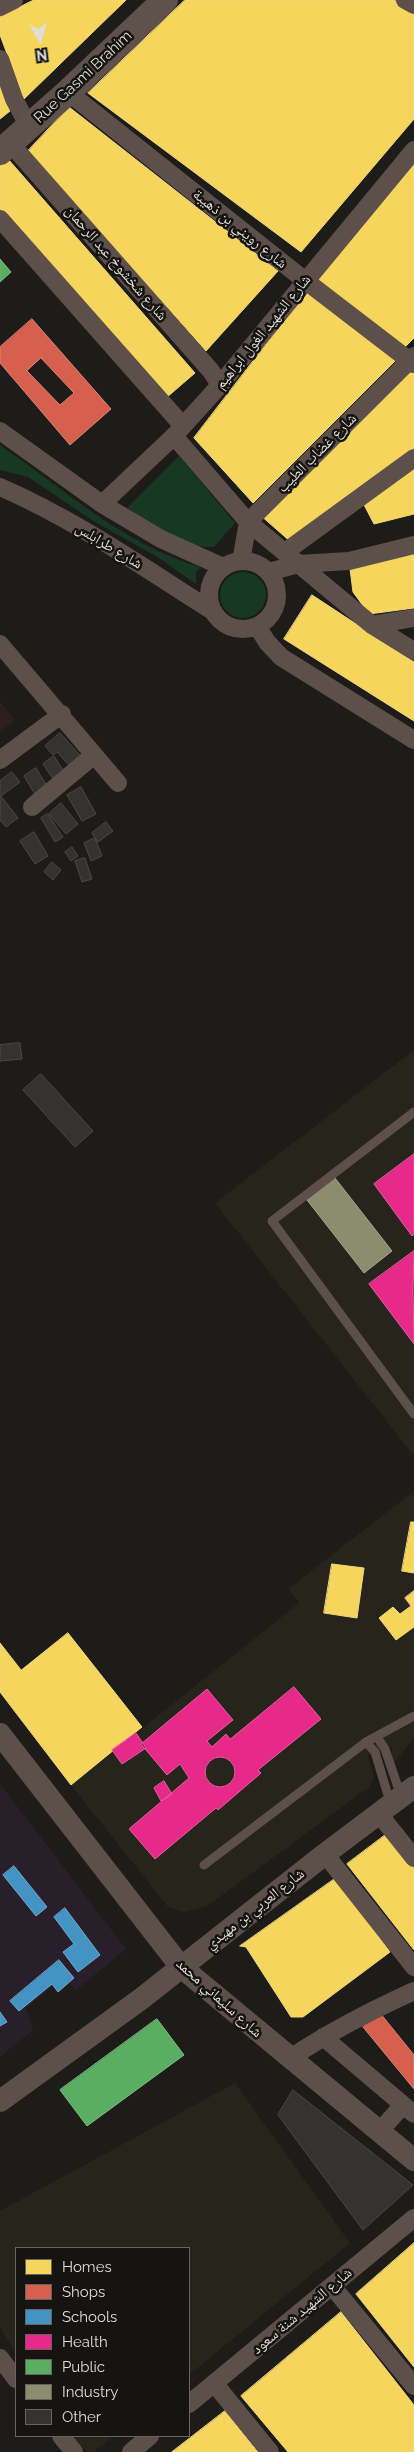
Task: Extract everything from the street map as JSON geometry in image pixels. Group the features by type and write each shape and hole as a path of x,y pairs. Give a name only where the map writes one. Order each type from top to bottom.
{"main road":[{"name":"Rue Gasmi Brahim","path":"13,141 165,0"}],"street":[{"path":"0,7 14,0"},
{"path":"405,0 414,5"},
{"name":"شارع شخشوخ عبد الرحمان","path":"0,59 14,100 13,141 211,371 220,385"},
{"name":"شارع رويني بن ذهيبة","path":"68,92 304,280 413,360"},
{"name":"شارع الشهيد الغول ابراهيم","path":"102,504 179,431 220,385 304,280 414,150"},
{"path":"0,219 179,431 248,522 372,625 414,651"},
{"name":"شارع غضاب الطيب","path":"248,522 413,360"},
{"path":"0,431 102,504 168,542 223,567"},
{"path":"269,572 292,558 414,458"},
{"name":"شارع طرابلس","path":"0,487 72,523 214,612"},
{"path":"241,561 248,522"},
{"path":"292,558 349,561 414,545"},
{"path":"241,561 251,561 269,572 276,585 277,599 273,612 257,626 246,629 236,628 225,624 214,612 209,596 212,580 223,567 241,561"},
{"path":"372,625 414,618"},
{"path":"257,626 282,657 414,740"},
{"path":"0,644 62,714 118,784"},
{"path":"0,760 62,714"},
{"path":"32,807 94,755"},
{"name":"شارع سليماني محمد","path":"0,1734 181,1968 289,2059 414,2160"},
{"path":"396,1801 414,1858"},
{"name":"شارع العربي بن مهيدي","path":"0,2101 141,1999 325,1854 396,1801"},
{"path":"325,1854 414,1967"},
{"path":"289,2059 323,2036 373,2009 414,1991"},
{"path":"323,2036 408,2110 380,2132"},
{"name":"شارع الشهيد شنة سعود","path":"190,2403 414,2218"},
{"path":"332,2286 414,2386"},
{"path":"0,2358 15,2378"},
{"path":"214,2383 270,2452"},
{"path":"62,2437 74,2452"},
{"path":"131,2452 149,2437"}],"lane":[{"path":"414,1112 272,1221 414,1414"},
{"path":"204,1865 366,1742 414,1716"},
{"path":"377,1737 385,1749 396,1801"},
{"path":"366,1742 375,1752 396,1801"}],"shaded area":[{"path":"0,701 15,720 0,732"},
{"path":"414,1050 414,1456 215,1203"},
{"path":"414,1491 414,1738 394,1763 392,1762 392,1746 368,1756 374,1778 368,1788 206,1907 183,1912 168,1907 71,1785 299,1603 288,1589"},
{"path":"0,1784 126,1949 75,1991 65,1977 26,2008 33,2030 0,2057"},
{"path":"235,2083 350,2243 190,2374 190,2247 15,2247 15,2351 0,2328 0,2211"},
{"path":"71,2437 113,2437 94,2452 87,2452"}],"green space":[{"path":"0,445 120,530 146,545 200,567 196,572 196,584 159,558 95,522 28,477 0,470"},
{"path":"179,456 235,523 214,547 191,544 168,535 127,508"},
{"path":"243,572 256,576 262,582 266,595 262,608 256,614 243,618 230,614 224,608 220,595 224,582 230,576"}],"building: Homes":[{"path":"34,0 126,0 24,99 0,35 0,17"},
{"path":"185,0 394,0 414,11 414,119 301,252 88,93"},
{"path":"0,83 10,111 0,119"},
{"path":"69,107 278,271 206,351 28,151"},
{"path":"8,159 195,373 166,398 0,209 0,166"},
{"path":"414,162 414,338 402,350 311,281"},
{"path":"311,286 399,357 253,503 194,438"},
{"path":"410,366 414,369 414,455 292,543 259,514"},
{"path":"414,460 414,514 374,524 361,499"},
{"path":"414,552 414,608 369,614 353,592 349,561"},
{"path":"312,595 414,662 414,721 284,639"},
{"path":"411,1522 414,1522 414,1573 402,1571"},
{"path":"332,1564 364,1568 357,1618 324,1613"},
{"path":"414,1591 414,1627 396,1640 379,1618 393,1607 400,1614 411,1606 405,1598"},
{"path":"68,1633 142,1727 71,1785 0,1692 0,1643 21,1670"},
{"path":"388,1833 414,1866 414,1950 347,1864"},
{"path":"336,1878 390,1952 303,2017 291,2017 246,1947 240,1946"},
{"path":"414,2243 414,2367 356,2294"},
{"path":"341,2312 414,2405 414,2452 288,2452 241,2396"},
{"path":"225,2411 258,2452 172,2452"}],"building: Shops":[{"path":"32,319 111,409 70,445 0,363 0,347","holes":["41,358 74,393 60,405 27,371"]},
{"path":"380,2013 414,2055 414,2089 363,2027"}],"building: Schools":[{"path":"14,1866 47,1907 36,1916 3,1875"},
{"path":"65,1908 100,1955 78,1972 63,1952 74,1944 54,1917"},
{"path":"59,1960 74,1978 58,1992 52,1984 19,2011 10,2001"},
{"path":"0,2012 7,2022 0,2026"}],"building: Health":[{"path":"414,1154 414,1234 412,1236 374,1184"},
{"path":"414,1251 413,1290 414,1344 369,1284"},
{"path":"294,1687 321,1719 258,1770 261,1773 218,1810 216,1808 155,1859 129,1829 189,1778 180,1764 167,1775 141,1744 207,1689 233,1720 207,1741 212,1747 226,1734 230,1739"},
{"path":"136,1733 146,1748 122,1764 112,1750"},
{"path":"220,1757 231,1761 235,1772 231,1783 220,1787 209,1783 205,1772 209,1761"},
{"path":"164,1781 172,1794 161,1801 154,1788"}],"building: Public":[{"path":"0,259 11,272 0,282"},
{"path":"157,2019 184,2055 87,2126 60,2090"}],"building: Industry":[{"path":"335,1178 392,1251 364,1273 307,1200"}],"building: Other":[{"path":"60,733 87,763 76,773 57,752 53,755 45,746"},
{"path":"54,756 68,778 57,785 43,764"},
{"path":"36,768 52,794 39,801 24,776"},
{"path":"12,772 20,782 1,796 18,818 6,827 0,820 0,781"},
{"path":"81,787 96,814 82,821 67,795"},
{"path":"61,803 78,824 66,834 49,814"},
{"path":"48,814 63,837 55,842 41,818"},
{"path":"106,822 113,831 98,842 92,833"},
{"path":"34,832 48,856 35,864 20,841"},
{"path":"95,838 102,856 91,861 84,843"},
{"path":"72,847 78,856 71,861 65,852"},
{"path":"85,858 92,879 82,882 75,861"},
{"path":"52,862 61,870 53,880 44,872"},
{"path":"20,1043 22,1059 0,1061 0,1045"},
{"path":"41,1074 93,1131 75,1147 23,1090"},
{"path":"293,2090 413,2185 363,2230 278,2115"}]}
